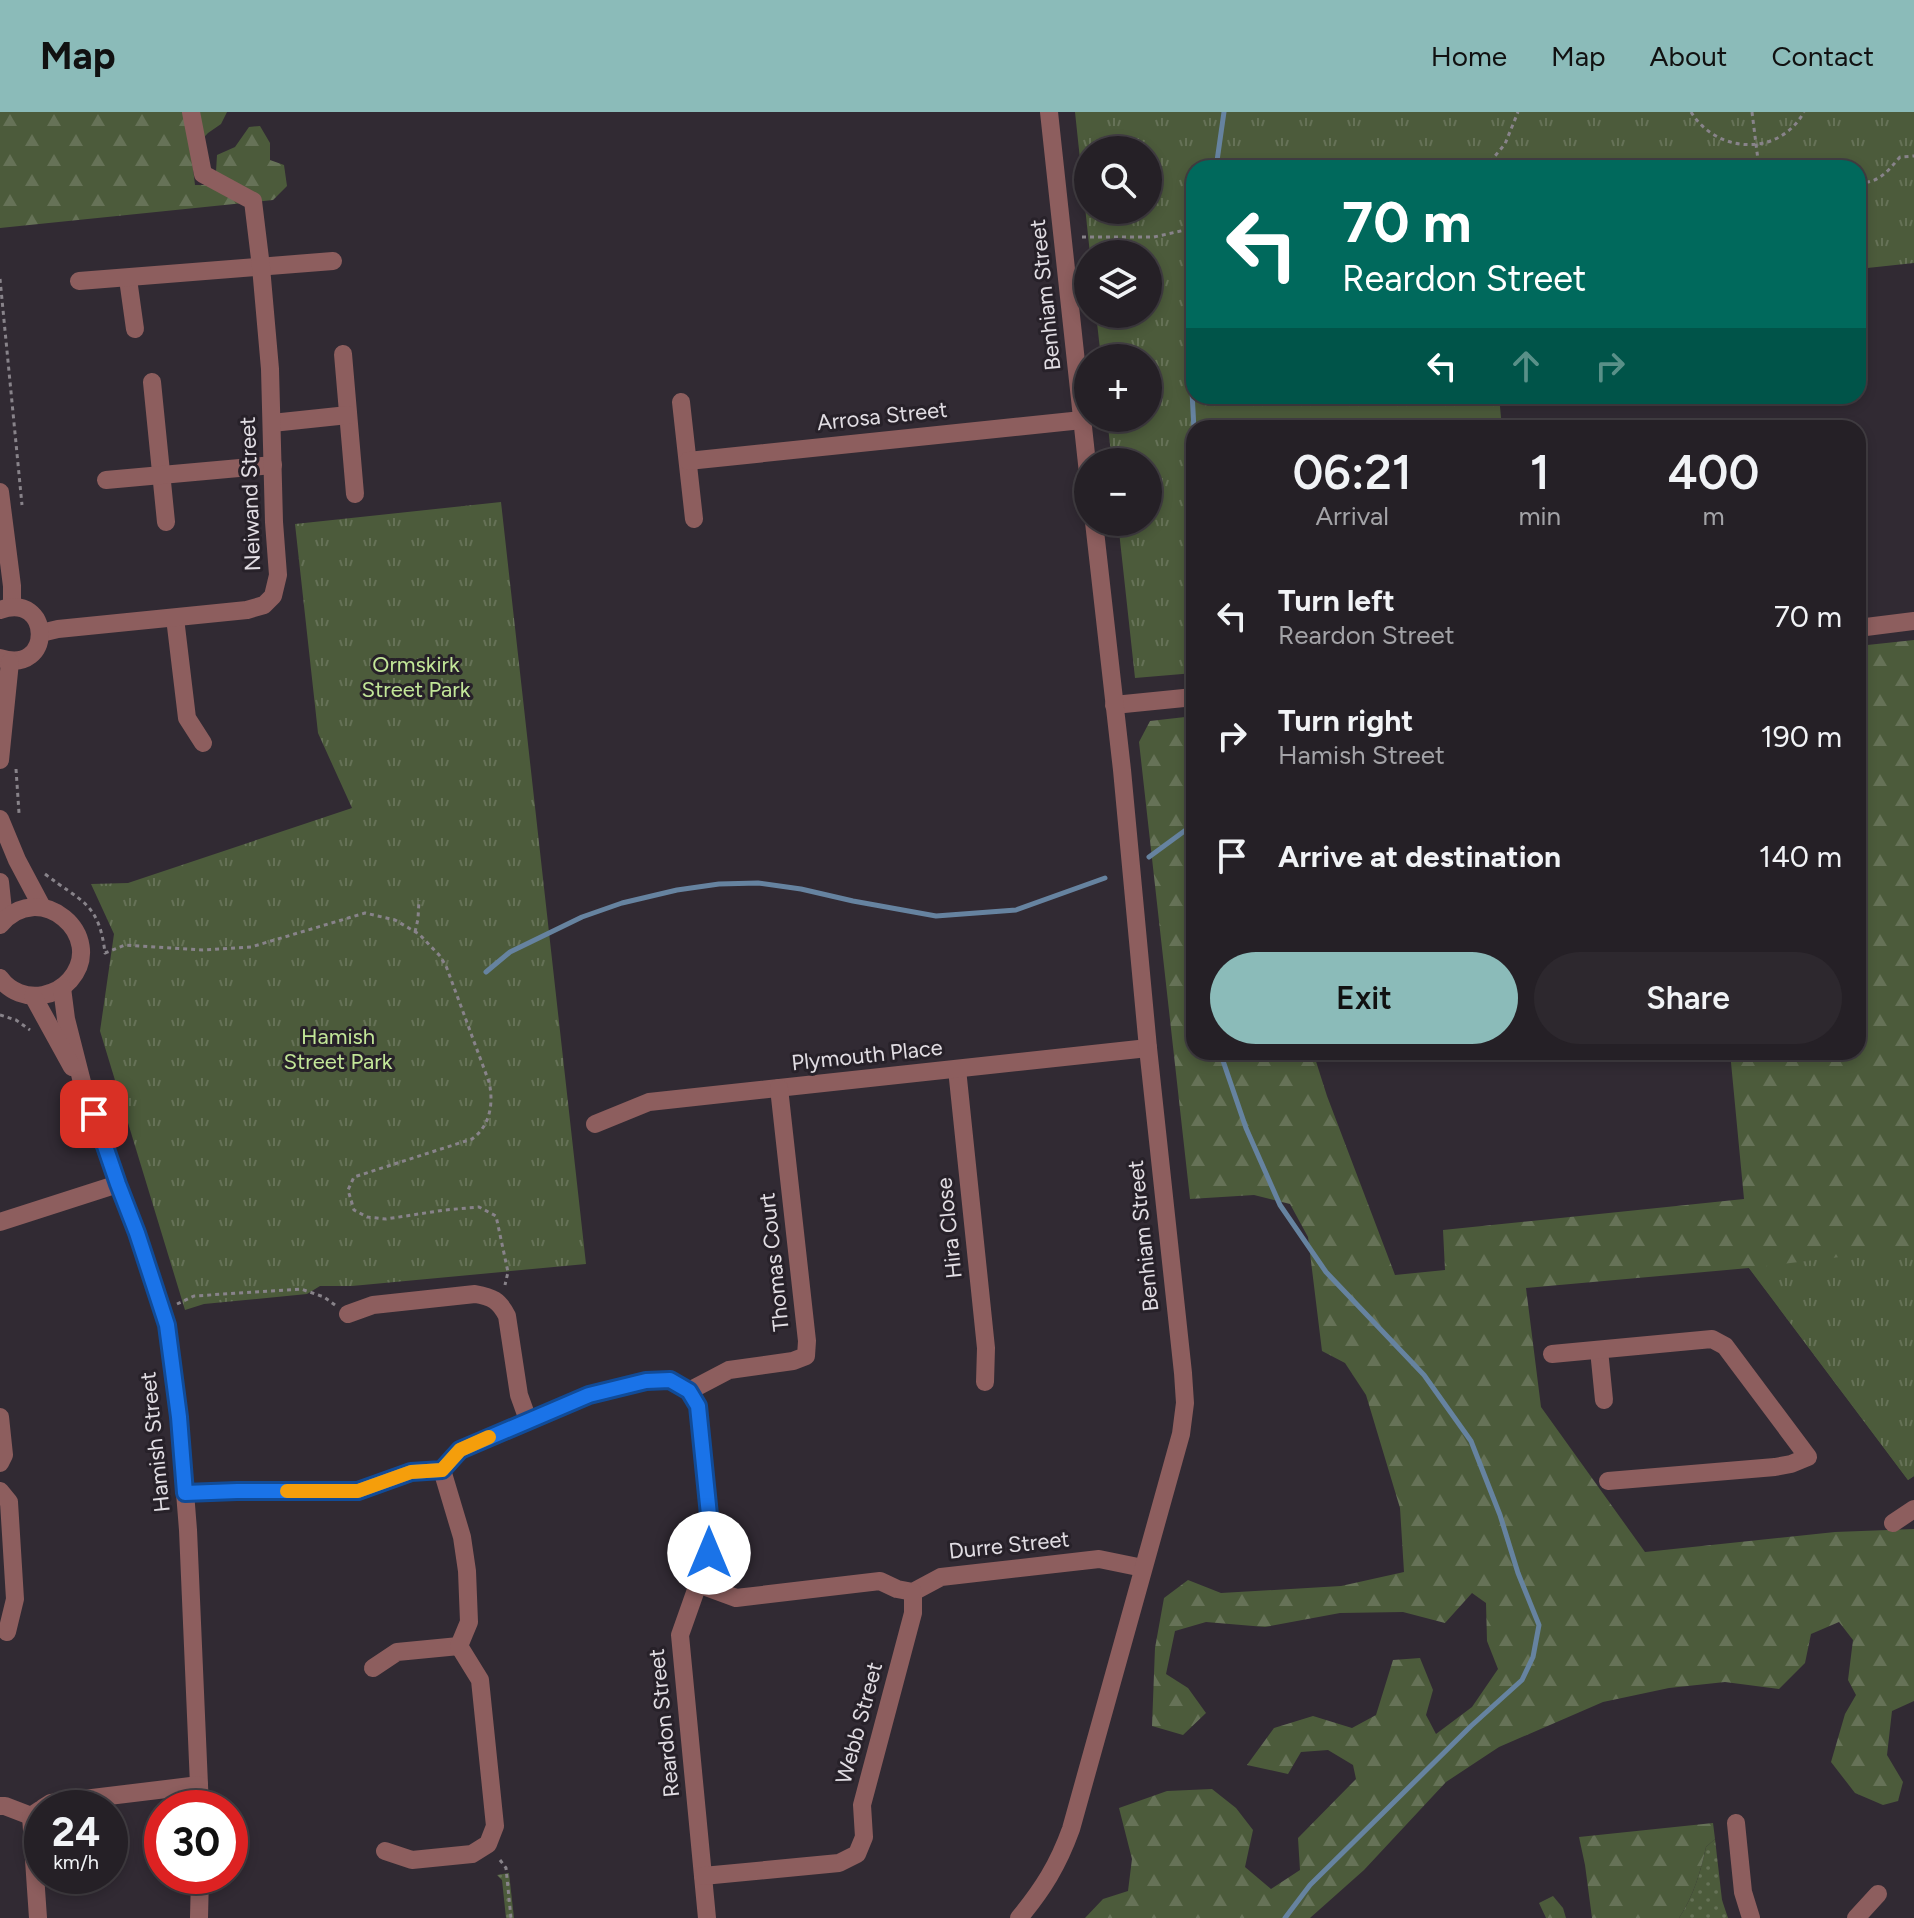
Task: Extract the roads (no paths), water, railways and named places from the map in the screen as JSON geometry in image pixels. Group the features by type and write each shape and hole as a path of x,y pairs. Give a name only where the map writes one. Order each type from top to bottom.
{"street":[{"name":"Neiwand Street","path":"41,633 247,610 264,605 273,596 278,575 272,423 253,201 203,174 191,112"},
{"name":"Benhiam Street","path":"1049,112 1074,344"},
{"path":"79,281 333,261"},
{"path":"128,279 135,329"},
{"path":"343,354 355,494"},
{"path":"152,382 166,522"},
{"path":"681,402 694,519"},
{"path":"272,423 348,415"},
{"name":"Arrosa Street","path":"688,461 1074,421"},
{"path":"106,480 273,465"},
{"path":"0,492 12,586 6,608 28,611 39,624 41,633 35,651 28,657 20,661 5,660 8,762"},
{"name":"Benhiam Street","path":"1019,1918 1044,1887 1071,1829 1181,1434 1185,1403 1096,536"},
{"path":"175,618 187,718 203,743"},
{"path":"1866,627 1914,621"},
{"path":"1114,705 1186,698"},
{"path":"0,806 0,833"},
{"path":"0,819 42,907"},
{"path":"0,882 2,922"},
{"path":"2,922 28,907 42,907 57,912 69,921 77,934 80,948 79,963 62,988 33,996 18,993 2,982"},
{"name":"Hamish Street","path":"62,988 66,1019 83,1086 137,1233 169,1340 185,1493 199,1790"},
{"name":"Hamish Street","path":"33,996 83,1086"},
{"name":"Plymouth Place","path":"595,1124 649,1102 1148,1048"},
{"name":"Hira Close","path":"957,1069 986,1348 985,1382"},
{"name":"Thomas Court","path":"689,1391 729,1370 793,1361 806,1356 807,1341 779,1088"},
{"path":"0,1222 118,1184"},
{"path":"348,1314 373,1305 475,1294 490,1297 501,1304 507,1316 519,1395 528,1420"},
{"path":"1552,1354 1712,1339 1725,1346 1808,1457 1775,1467 1608,1481"},
{"path":"1599,1350 1604,1400"},
{"path":"185,1493 358,1491 411,1472 442,1470 460,1450 589,1395 646,1381 670,1380 689,1391"},
{"name":"Reardon Street","path":"689,1391 698,1406 710,1525 709,1553 680,1635 707,1918"},
{"path":"0,1417 4,1455 0,1463"},
{"path":"442,1470 462,1537 467,1571 469,1622 459,1646"},
{"path":"0,1491 9,1502 15,1599 7,1632"},
{"path":"1893,1523 1914,1509"},
{"name":"Durre Street","path":"913,1592 941,1577 1099,1559 1143,1568"},
{"path":"698,1584 736,1598 880,1581 913,1592"},
{"name":"Webb Street","path":"703,1876 839,1863 857,1854 864,1837 862,1805 913,1613 913,1592"},
{"path":"373,1668 397,1652 459,1646"},
{"path":"385,1851 412,1860 472,1854 488,1844 495,1826 480,1680 459,1646"},
{"path":"128,1794 199,1785"},
{"path":"0,1806 24,1809"},
{"path":"1736,1823 1743,1892 1751,1918"},
{"path":"38,1894 38,1918"},
{"path":"199,1918 200,1894"},
{"path":"1856,1918 1878,1894"}],"waterway":[{"path":"1217,160 1224,112"},
{"path":"1193,404 1193,420"},
{"path":"1149,857 1186,830"},
{"path":"486,972 510,952 582,917 622,903 677,890 758,883 936,916 1016,910 1105,878"},
{"path":"1223,1060 1246,1128 1280,1205 1326,1272 1424,1375 1471,1441 1539,1625 1533,1657 1522,1680 1310,1885 1285,1918"}],"park label":[{"name":"Ormskirk Street Park","path":"416,676"},
{"name":"Hamish Street Park","path":"338,1048"}]}
